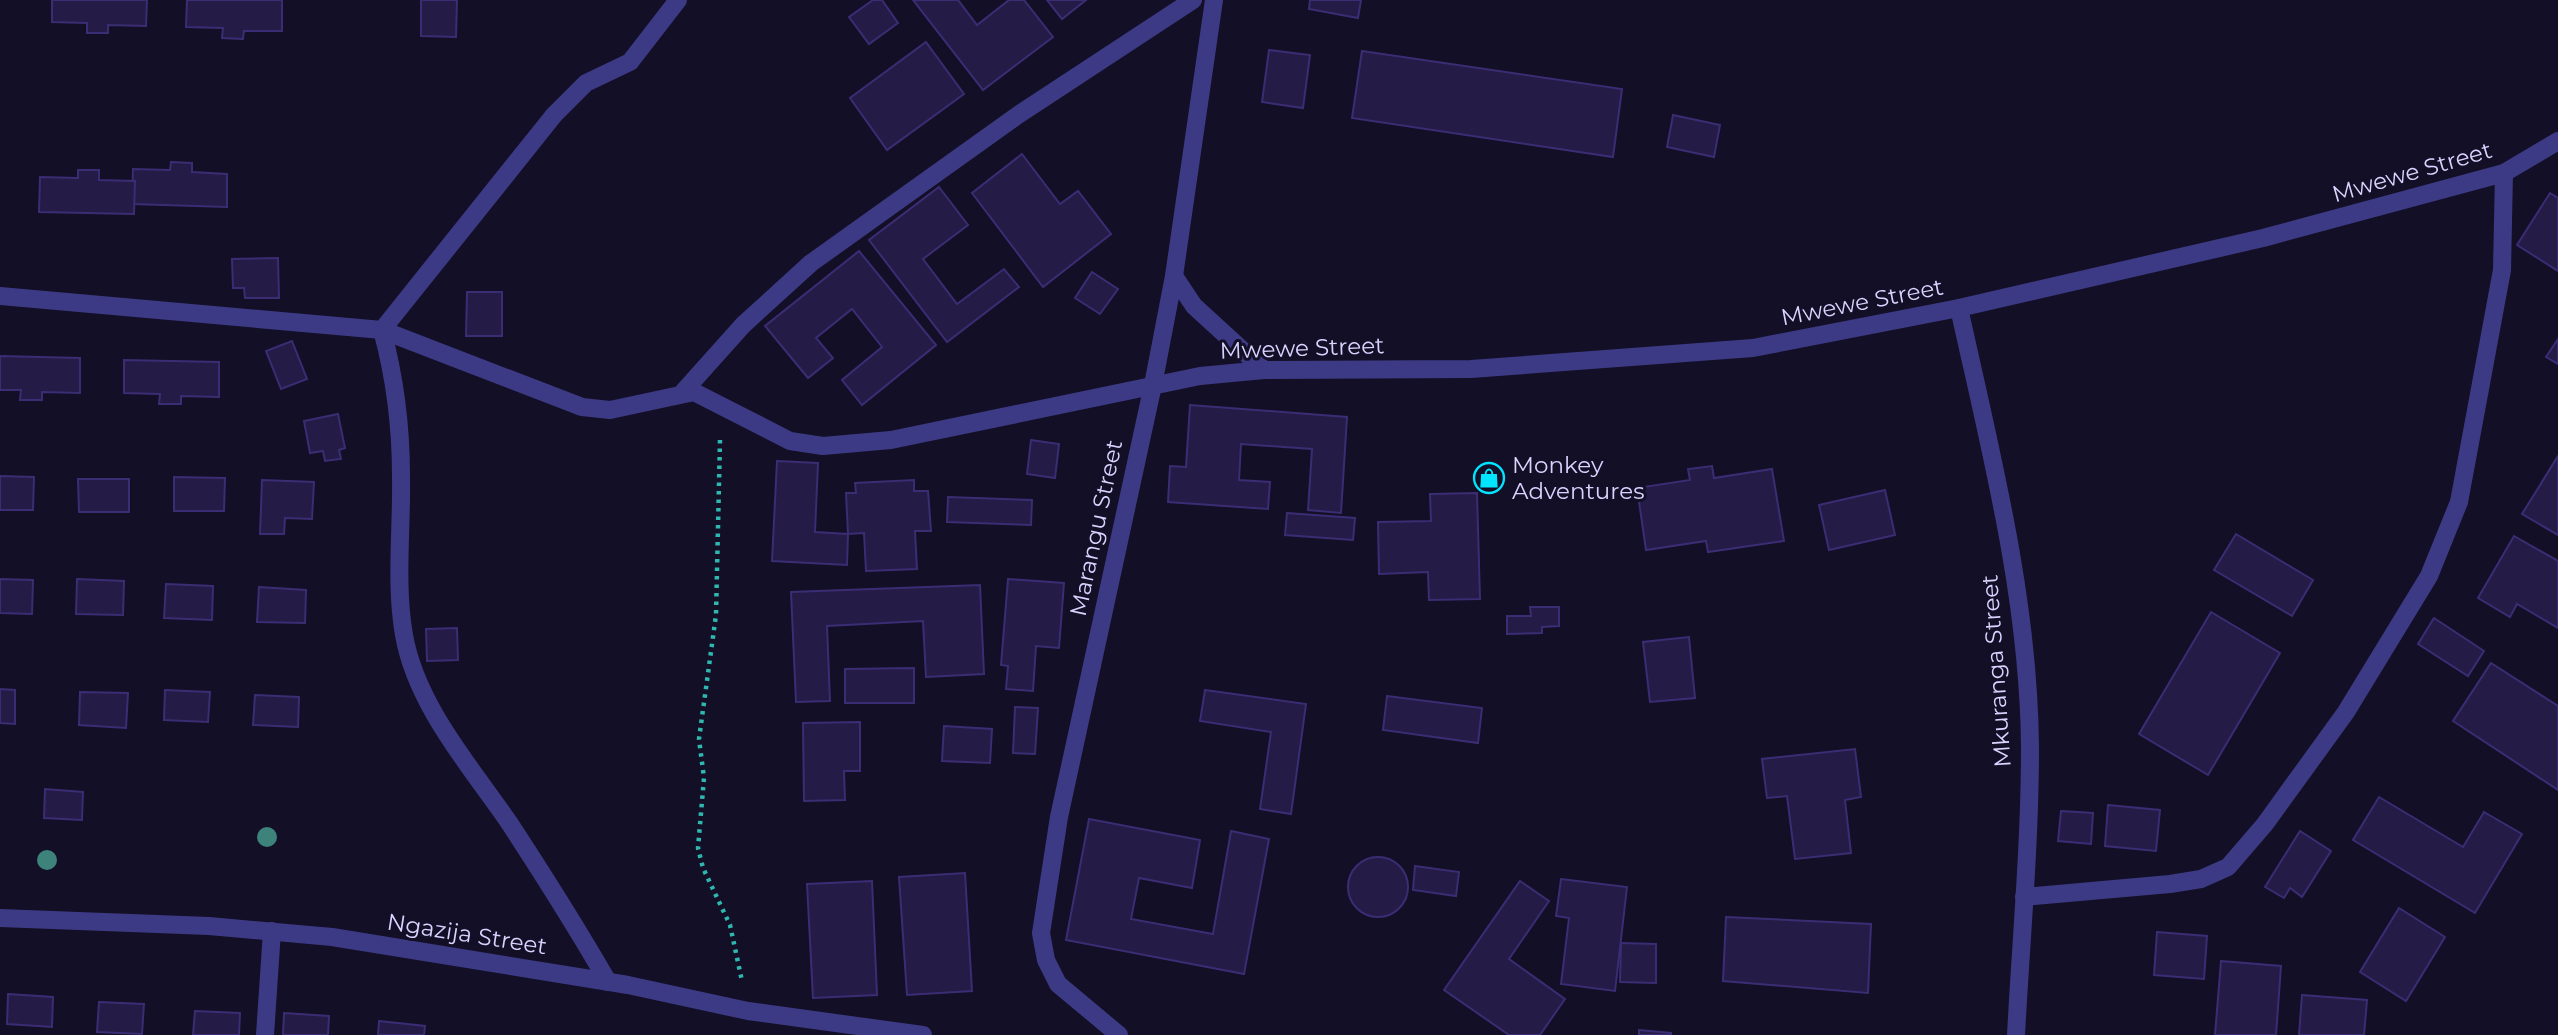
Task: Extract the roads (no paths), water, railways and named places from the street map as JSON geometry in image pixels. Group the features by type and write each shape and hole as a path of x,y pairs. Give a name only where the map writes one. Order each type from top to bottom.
{"street":[{"path":"382,330 430,266 554,115 586,83 630,62 678,0"},
{"path":"0,296 382,330 582,407 610,410 683,392 733,335 811,263 1018,115 1193,0"},
{"name":"Marangu Street","path":"1119,1035 1058,984 1046,960 1041,933 1059,817 1153,385 1174,276 1214,0"},
{"name":"Mwewe Street","path":"683,392 694,392 790,441 823,446 891,440 1200,376 1264,370 1471,369 1739,349 1959,308 2263,238 2504,173 2558,141"},
{"path":"2024,897 2170,884 2201,879 2228,867 2265,824 2346,712 2429,576 2459,502 2502,270 2504,173"},
{"path":"1174,276 1202,314 1264,370"},
{"name":"Mkuranga Street","path":"1959,308 2008,536 2023,648 2030,747 2017,1035"},
{"path":"382,330 396,381 401,438 400,579 404,636 416,676 435,712 540,870 608,982"},
{"name":"Ngazija Street","path":"0,918 272,931 332,937 608,982 748,1011 923,1035"},
{"path":"265,1035 272,931"}],"place":[{"name":"Monkey Adventures","path":"1489,478"}]}
